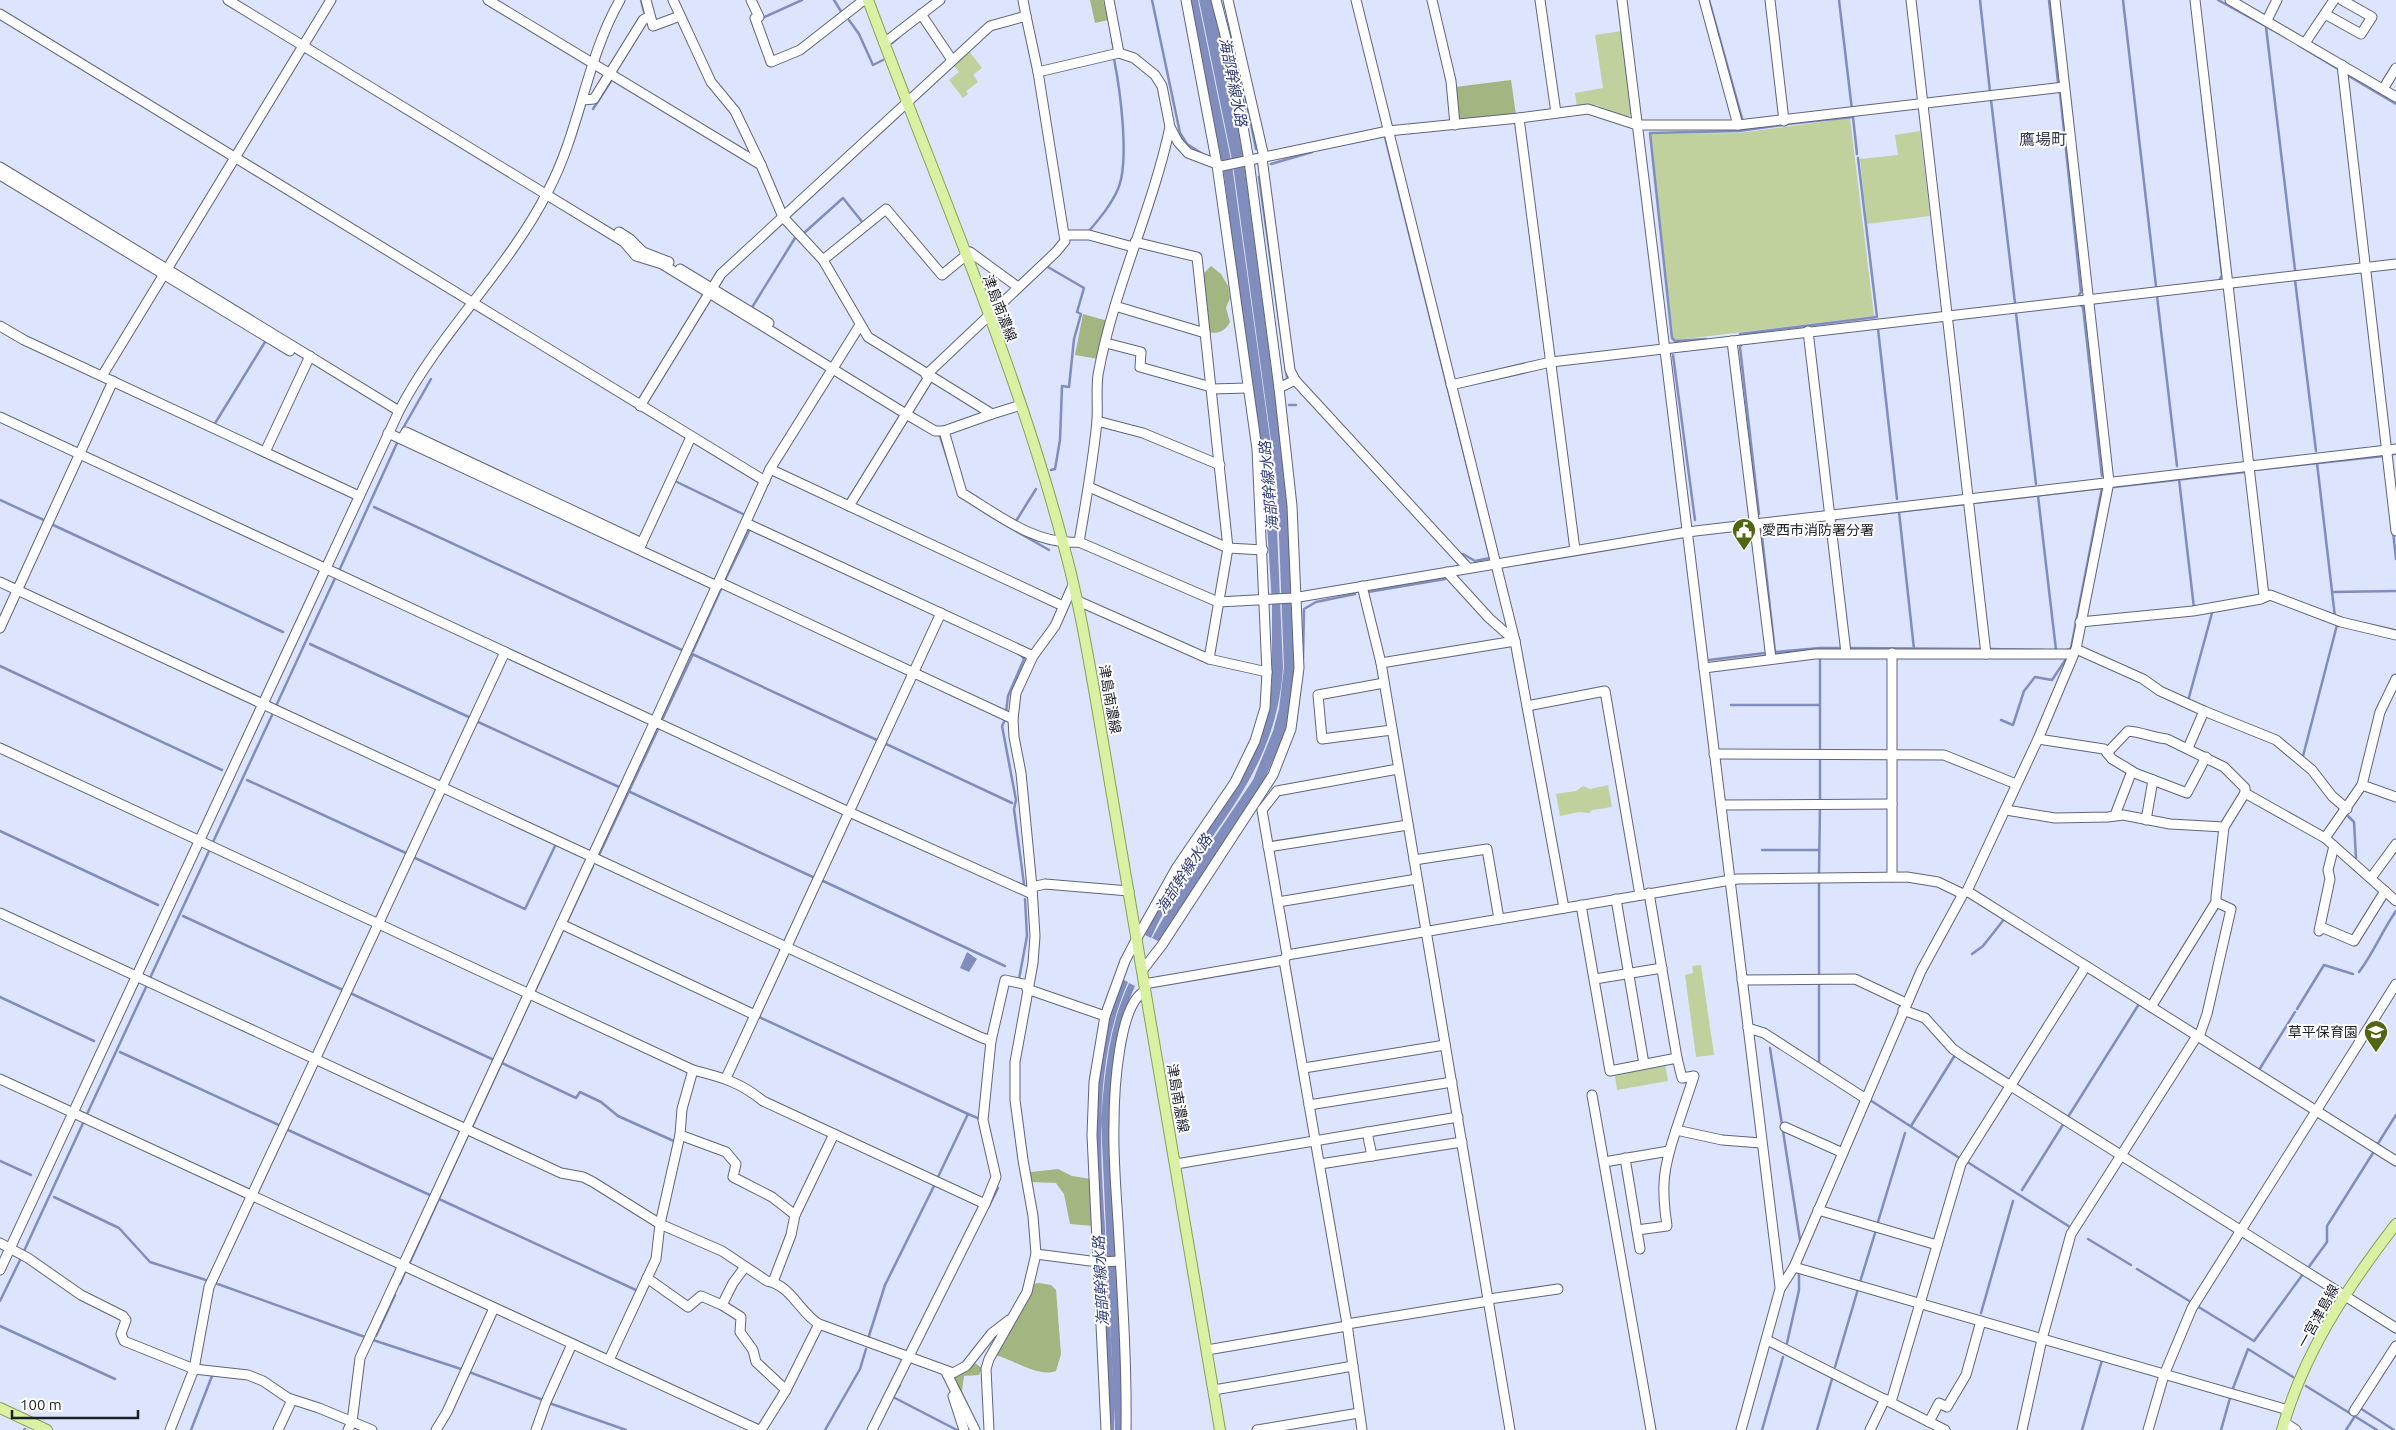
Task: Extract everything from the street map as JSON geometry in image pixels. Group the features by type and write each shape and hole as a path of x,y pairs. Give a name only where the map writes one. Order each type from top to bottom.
{"main road":[{"name":"津島南濃線","path":"868,0 1021,404 1063,543 1078,601 1176,1164 1220,1430"},
{"name":"一宮津島線","path":"2283,1426 2308,1362 2344,1295 2396,1224"},
{"path":"0,1408 47,1430"}],"street":[{"path":"228,0 305,44 548,192 624,242 636,256 662,264 710,291 834,366 935,431 944,431 1021,404"},
{"path":"239,0 305,44"},
{"path":"102,376 331,0"},
{"path":"488,0 761,166"},
{"path":"0,1270 399,411 429,358 523,234 548,192 562,161 606,29 620,0"},
{"path":"646,0 653,26 680,16"},
{"path":"673,0 712,82 735,111 783,217 823,260 868,337 927,376 992,414"},
{"path":"750,0 759,17 755,18 771,62 800,50 864,0"},
{"path":"884,43 940,0"},
{"path":"849,506 906,414 927,376 988,315 1056,252 1064,241 1065,235 1038,72 1023,0"},
{"path":"1109,0 1119,53"},
{"path":"1106,1430 1092,1118 1094,1082 1105,1016 1125,961 1177,867 1235,782 1256,741 1265,708 1268,600 1257,449 1219,165 1186,0"},
{"path":"1142,971 1259,807 1283,752 1293,720 1299,668 1292,506 1279,388 1247,161 1230,58 1216,0"},
{"path":"1228,0 1263,158 1290,370 1294,380 1468,568"},
{"path":"1356,0 1515,641 1564,908"},
{"path":"1432,0 1451,81 1455,125"},
{"path":"1540,0 1556,113"},
{"path":"1622,0 1780,1289"},
{"path":"1704,0 1738,126"},
{"path":"1770,0 1784,121"},
{"path":"1911,0 1986,654"},
{"path":"1741,1430 1780,1289 1794,1267 1921,971 1965,892 2006,810 2016,784 2038,739 2074,651 2109,482 2055,0"},
{"path":"2195,0 2264,596"},
{"path":"2230,0 2396,97"},
{"path":"2266,20 2277,0"},
{"path":"2304,42 2334,0"},
{"path":"2325,14 2361,34 2372,17 2342,0"},
{"path":"0,14 471,304 765,482"},
{"path":"921,14 952,60"},
{"path":"583,100 594,99 643,20 650,16"},
{"path":"640,406 721,274 990,26 1026,16"},
{"path":"1038,72 1119,53 1134,58 1155,75 1162,86 1170,127 1178,142 1188,153 1219,165 1263,158 1388,130 1455,125 1588,109 1637,125 1738,126 2064,87"},
{"path":"2342,65 2366,268 2392,450 2396,531"},
{"path":"2383,89 2396,68"},
{"path":"1520,118 1574,550"},
{"path":"1079,542 1089,487 1097,421 1098,377 1115,306 1159,175 1170,127"},
{"path":"0,167 165,272"},
{"path":"0,175 308,359 399,411"},
{"path":"823,260 886,209 942,275 970,252 980,257 1018,287"},
{"path":"1065,235 1089,235 1197,257 1228,548 1209,659"},
{"path":"1451,385 1550,362 2396,264"},
{"path":"1115,306 1205,333"},
{"path":"350,1426 360,1358 770,469 860,325"},
{"path":"0,326 24,340 359,496"},
{"path":"1808,331 1846,653"},
{"path":"1732,341 1771,659"},
{"path":"1106,343 1141,352 1140,367 1211,388 1248,388"},
{"path":"265,452 308,359"},
{"path":"1279,388 1294,380"},
{"path":"0,628 113,381"},
{"path":"0,417 850,812 1032,891"},
{"path":"1097,421 1144,433 1220,465"},
{"path":"944,431 962,494 1034,535 1063,543 1079,542 1218,602 1295,597 1755,522 2392,450"},
{"path":"388,433 641,546 718,584 1013,720"},
{"path":"641,546 691,437"},
{"path":"770,469 1063,606"},
{"path":"1089,487 1228,548 1263,550"},
{"path":"746,523 1033,656"},
{"path":"1447,572 1489,618 1515,641"},
{"path":"0,582 991,1041"},
{"path":"989,1430 986,1369 989,1359 1009,1320 1028,1292 1036,1254 1033,1216 1022,1160 1015,1100 1015,1062 1036,936 1021,773 1013,720 1016,693 1033,656 1055,626 1073,584"},
{"path":"1362,586 1384,683 1510,1430"},
{"path":"2080,622 2193,611 2261,599 2264,596 2277,597 2341,622 2396,635"},
{"path":"1078,601 1209,659 1267,672"},
{"path":"726,1078 941,613"},
{"path":"1380,663 1515,641"},
{"path":"1704,668 1771,659 1846,653 1986,654 2074,651 2143,679 2160,691 2204,711 2276,740 2312,770 2332,796 2347,809"},
{"path":"170,1430 194,1369 209,1287 505,652"},
{"path":"1892,653 1892,877"},
{"path":"2325,838 2362,785 2380,712 2396,679"},
{"path":"1384,683 1318,695 1322,740 1392,730"},
{"path":"1527,706 1605,691 1645,894 1662,968 1677,1058 1682,1078 1694,1076 1669,1151 1662,1192 1667,1226 1638,1230"},
{"path":"2188,748 2204,711"},
{"path":"2107,753 2128,732 2138,732 2167,739 2206,757 2229,771 2245,788 2245,793 2224,827 2216,902 2150,1006"},
{"path":"2038,739 2104,749 2112,759 2132,772 2187,793 2206,757"},
{"path":"0,748 693,1070 726,1078 746,1087 763,1101 985,1204"},
{"path":"1714,754 1944,755 2016,784"},
{"path":"1259,807 1278,791 1398,769"},
{"path":"2115,815 2132,772"},
{"path":"2146,820 2153,780"},
{"path":"2362,785 2396,797"},
{"path":"2245,793 2325,838 2396,901"},
{"path":"1720,805 1892,804"},
{"path":"1259,807 1278,902 1309,1105 1347,1325 1362,1430"},
{"path":"2006,810 2055,818 2108,817 2115,815 2146,820 2224,827"},
{"path":"1268,847 1408,825"},
{"path":"2371,878 2396,844"},
{"path":"2334,846 2328,870 2330,880 2324,899 2320,930 2354,941 2385,891"},
{"path":"1414,860 1487,849 1499,919"},
{"path":"1126,1430 1127,1384 1118,1262 1114,1124 1117,1072 1130,1010 1145,987 1426,932 1730,880 1907,877 1938,882 1965,892 2396,1161"},
{"path":"1278,902 1417,879"},
{"path":"1032,891 1045,884 1129,890"},
{"path":"1616,899 1644,1064"},
{"path":"2022,1430 2042,1339 2071,1234 2198,1036 2207,1014 2232,908 2216,902"},
{"path":"1581,905 1610,1071 1677,1058"},
{"path":"0,913 561,1174 583,1177 593,1182 660,1224 722,1251 745,1268 767,1281 773,1282 791,1296 812,1320 819,1324 946,1372 960,1372 992,1333 1009,1320"},
{"path":"561,924 755,1015"},
{"path":"1870,1430 1888,1401 1920,1303 1961,1164 2086,966"},
{"path":"1595,979 1662,968"},
{"path":"1742,980 1854,979 1905,1006 1925,1018 1953,1049 2396,1328"},
{"path":"872,1430 985,1204 996,1177 983,1120 991,1041 1005,980 1105,1016"},
{"path":"2148,1430 2164,1375 2192,1308 2396,984"},
{"path":"1748,1028 1764,1033 1866,1099"},
{"path":"1304,1068 1445,1045"},
{"path":"608,1360 656,1259 660,1224 680,1135 682,1109 693,1070"},
{"path":"0,1078 760,1430 786,1390 819,1324"},
{"path":"1309,1105 1452,1082"},
{"path":"1592,1095 1651,1430"},
{"path":"1176,1164 1458,1117"},
{"path":"1785,1127 1843,1152"},
{"path":"1676,1130 1722,1140 1762,1143"},
{"path":"1367,1132 1372,1156"},
{"path":"773,1282 792,1235 795,1215 834,1134"},
{"path":"680,1135 726,1152 736,1164 733,1178 772,1197 795,1215"},
{"path":"1320,1164 1462,1142"},
{"path":"1610,1161 1669,1151"},
{"path":"1625,1158 1640,1249"},
{"path":"1818,1210 1937,1245"},
{"path":"0,1243 11,1248 81,1295 123,1316 126,1320 121,1334 124,1340 194,1369 248,1375 263,1381 292,1400 350,1426 372,1430"},
{"path":"1036,1254 1099,1262 1118,1262"},
{"path":"1794,1267 2288,1410"},
{"path":"722,1305 733,1283 745,1268"},
{"path":"647,1278 688,1307 701,1296 722,1305 741,1317 740,1332 753,1350 756,1362 786,1390"},
{"path":"1207,1350 1558,1289"},
{"path":"436,1430 447,1412 494,1308"},
{"path":"1929,1422 1939,1403 1947,1407 1966,1375 1981,1321"},
{"path":"1767,1340 1946,1430"},
{"path":"536,1430 546,1402 572,1344"},
{"path":"2354,1411 2396,1346"},
{"path":"1214,1390 1353,1366"},
{"path":"946,1372 964,1430"},
{"path":"946,1372 975,1430"},
{"path":"278,1430 292,1400"},
{"path":"1257,1430 1359,1413"},
{"path":"2283,1426 2296,1430"}],"green space":[{"path":"1090,0 1103,0 1108,20 1095,23"},
{"path":"1622,31 1632,114 1626,118 1596,105 1577,107 1575,93 1603,88 1595,35"},
{"path":"969,51 982,68 973,75 978,82 966,91 968,94 963,98 949,80 959,72 952,64"},
{"path":"1511,80 1516,115 1463,121 1457,119 1455,87"},
{"path":"1850,118 1874,316 1676,340 1673,338 1651,134 1739,133"},
{"path":"1920,131 1930,216 1867,224 1860,159 1898,155 1895,135"},
{"path":"1211,266 1221,274 1228,286 1230,298 1226,308 1230,322 1224,330 1215,333 1208,331 1202,275"},
{"path":"1083,314 1108,321 1098,359 1075,355"},
{"path":"1608,785 1612,807 1592,810 1589,813 1579,812 1560,816 1556,794 1576,791 1583,786 1590,789"},
{"path":"1701,965 1714,1055 1696,1057 1685,975 1693,973 1692,966"},
{"path":"1665,1064 1668,1081 1617,1090 1615,1076 1617,1072"},
{"path":"1058,1169 1072,1176 1091,1179 1094,1226 1070,1224 1064,1194 1056,1183 1031,1182 1031,1172"},
{"path":"1033,1284 1051,1285 1056,1290 1061,1354 1056,1371 1041,1372 1033,1370 994,1355"},
{"path":"972,1361 982,1368 979,1375 964,1376 962,1391 969,1410 953,1378"}],"water":[{"name":"海部幹線水路","path":"1189,0 1198,0 1232,165 1275,484 1283,667 1277,708 1266,745 1250,778 1169,902 1151,938 1145,935 1166,892 1245,773 1265,725 1272,682 1272,603 1264,480 1223,168"},
{"path":"1199,0 1211,0 1226,59 1244,163 1287,486 1294,668 1290,709 1284,735 1264,781 1160,942 1152,938 1181,887 1253,780 1273,731 1279,709 1284,667 1277,484 1233,165"},
{"path":"967,952 977,959 969,972 960,968"},
{"path":"1122,979 1128,982 1109,1042 1104,1073 1101,1135 1114,1396 1114,1430 1108,1430 1096,1134 1099,1071 1104,1040 1111,1009"},
{"path":"1129,983 1135,986 1124,1015 1117,1045 1111,1108 1111,1171 1122,1392 1122,1430 1115,1430 1101,1119 1106,1066 1112,1032"}],"waterway":[{"path":"641,0 644,12"},
{"path":"760,19 802,0"},
{"path":"834,0 842,13"},
{"path":"1152,0 1180,133 1187,144 1206,156"},
{"path":"1709,0 1743,122"},
{"path":"1839,0 1852,110"},
{"path":"1980,0 1990,92"},
{"path":"2049,0 2058,82"},
{"path":"2123,0 2156,286"},
{"path":"2218,0 2280,34"},
{"path":"849,20 859,34 873,65 883,60"},
{"path":"2266,27 2295,270"},
{"path":"892,43 899,37"},
{"path":"1112,41 1114,49"},
{"path":"2298,45 2338,69"},
{"path":"1089,231 1112,200 1122,177 1123,125 1114,59"},
{"path":"2347,75 2396,104"},
{"path":"593,109 611,81"},
{"name":"海部幹線水路","path":"1243,85 1256,149"},
{"path":"2060,93 2081,292 2079,295"},
{"path":"1991,100 2015,303"},
{"path":"2203,107 2208,150"},
{"path":"1787,124 1853,117 1857,154"},
{"path":"1706,339 1675,341 1672,338 1650,133 1739,131 1782,125"},
{"path":"1385,137 1490,558 1475,561 1463,554"},
{"path":"1271,164 1312,152"},
{"path":"2209,155 2222,275 2220,279"},
{"path":"1740,334 1877,317 1858,158"},
{"path":"1259,177 1287,377"},
{"path":"804,233 843,198 863,223"},
{"path":"751,309 795,238"},
{"path":"1048,267 1084,288 1077,312 1081,314 1074,339 1069,387 1062,386 1060,440 1055,469 1051,470"},
{"path":"2295,280 2316,451"},
{"path":"2157,296 2177,466"},
{"path":"2080,305 2083,307 2102,476"},
{"path":"2016,313 2036,484"},
{"path":"1878,329 1897,499"},
{"path":"214,425 265,342"},
{"path":"1742,344 1740,347 1759,514"},
{"path":"1673,355 1695,520"},
{"path":"402,430 431,379"},
{"path":"1289,405 1296,405"},
{"path":"940,436 953,476"},
{"path":"339,571 398,441"},
{"path":"2254,470 2384,456"},
{"path":"2317,463 2335,617"},
{"path":"2114,487 2245,472"},
{"path":"2179,479 2194,608"},
{"path":"675,481 745,515"},
{"path":"1973,503 2102,488 2071,648 2067,650"},
{"path":"1016,521 1036,489"},
{"path":"2038,496 2056,650"},
{"path":"0,500 46,521"},
{"path":"1870,515 1966,504"},
{"path":"374,507 684,651"},
{"path":"1899,512 1914,649"},
{"path":"1775,652 1761,528 1815,521"},
{"path":"51,524 283,632"},
{"path":"724,582 750,529"},
{"path":"1016,531 1049,550"},
{"path":"2393,531 2396,559"},
{"path":"276,706 336,576"},
{"path":"1368,592 1445,579"},
{"path":"693,651 721,589"},
{"path":"2332,592 2396,591"},
{"path":"1303,659 1304,609 1316,602 1355,594"},
{"path":"2188,701 2212,613"},
{"path":"2303,756 2337,625"},
{"path":"310,644 471,718"},
{"path":"1775,652 1841,648 1841,646"},
{"path":"1848,648 1983,649"},
{"path":"1989,649 2044,650"},
{"path":"690,653 879,741"},
{"path":"1709,660 1765,653"},
{"path":"663,718 693,654"},
{"path":"1006,712 1008,696 1024,659 1021,655"},
{"path":"1820,659 1820,752"},
{"path":"2001,720 2013,725 2024,691 2035,677 2052,680 2066,659"},
{"path":"0,666 222,770"},
{"path":"1731,705 1819,705"},
{"path":"213,842 273,713"},
{"path":"1006,718 1002,726 1016,800 1014,809 1024,884"},
{"path":"476,721 619,787"},
{"path":"599,855 659,727"},
{"path":"884,743 1012,803"},
{"path":"1820,757 1820,802"},
{"path":"247,780 408,854"},
{"path":"628,791 815,878"},
{"path":"1819,873 1820,807"},
{"path":"2347,815 2354,822 2356,858"},
{"path":"0,831 158,905"},
{"path":"413,857 525,909 556,844 558,845"},
{"path":"150,978 210,849"},
{"path":"1762,850 1819,850"},
{"path":"566,924 593,866"},
{"path":"821,880 1005,966"},
{"path":"1819,882 1819,976"},
{"path":"1019,979 1027,936 1025,899"},
{"path":"2359,972 2396,911"},
{"path":"183,916 345,991"},
{"path":"1972,954 1983,946 2005,918"},
{"path":"535,991 563,930"},
{"path":"2297,1009 2324,965 2353,974"},
{"path":"1819,984 1819,1064"},
{"path":"87,1114 147,985"},
{"path":"350,993 494,1060"},
{"path":"0,997 94,1041"},
{"path":"472,1127 531,999"},
{"path":"2068,1117 2139,1004"},
{"path":"2259,1070 2295,1012"},
{"path":"757,1016 968,1114 938,1177"},
{"path":"1770,1048 1800,1240"},
{"path":"120,1052 281,1126"},
{"path":"1911,1126 1955,1055"},
{"path":"502,1063 576,1098 580,1092 601,1102 618,1116 676,1142"},
{"path":"1870,1100 1961,1159"},
{"path":"968,1114 980,1119"},
{"path":"2377,1145 2396,1115"},
{"path":"24,1251 84,1121"},
{"path":"2022,1190 2064,1123"},
{"path":"286,1129 432,1196"},
{"path":"1877,1225 1905,1133"},
{"path":"410,1262 468,1135"},
{"path":"2308,1268 2327,1242 2327,1226 2373,1153"},
{"path":"0,1161 31,1175"},
{"path":"1969,1163 2070,1227"},
{"path":"868,1339 885,1285 935,1184"},
{"path":"989,1206 998,1188"},
{"path":"54,1197 119,1228 150,1262 209,1281"},
{"path":"439,1199 638,1291"},
{"path":"1981,1313 2013,1201"},
{"path":"1862,1283 1860,1282 1876,1230"},
{"path":"2088,1239 2131,1265"},
{"path":"0,1301 21,1258"},
{"path":"2137,1269 2191,1302"},
{"path":"400,1284 405,1272"},
{"path":"1787,1343 1799,1290 1799,1272"},
{"path":"2197,1306 2254,1341 2303,1274"},
{"path":"215,1283 365,1337"},
{"path":"1835,1367 1858,1289"},
{"path":"376,1336 395,1295"},
{"path":"0,1326 115,1379"},
{"path":"373,1340 464,1370"},
{"path":"825,1430 860,1369 866,1349"},
{"path":"2232,1391 2248,1349 2293,1377"},
{"path":"1762,1430 1783,1357"},
{"path":"2082,1430 2102,1360"},
{"path":"469,1372 543,1400"},
{"path":"191,1430 212,1376"},
{"path":"1817,1430 1832,1379"},
{"path":"900,1385 893,1397 957,1430"},
{"path":"2306,1386 2377,1430"},
{"path":"2221,1430 2230,1398"},
{"path":"549,1403 626,1430"},
{"path":"2360,1408 2394,1430"},
{"path":"2346,1430 2355,1416"}],"place":[{"name":"愛西市消防署分署","path":"1744,551"},
{"name":"草平保育園","path":"2376,1053"}],"district":[{"name":"鷹場町","path":"2043,139"}]}
